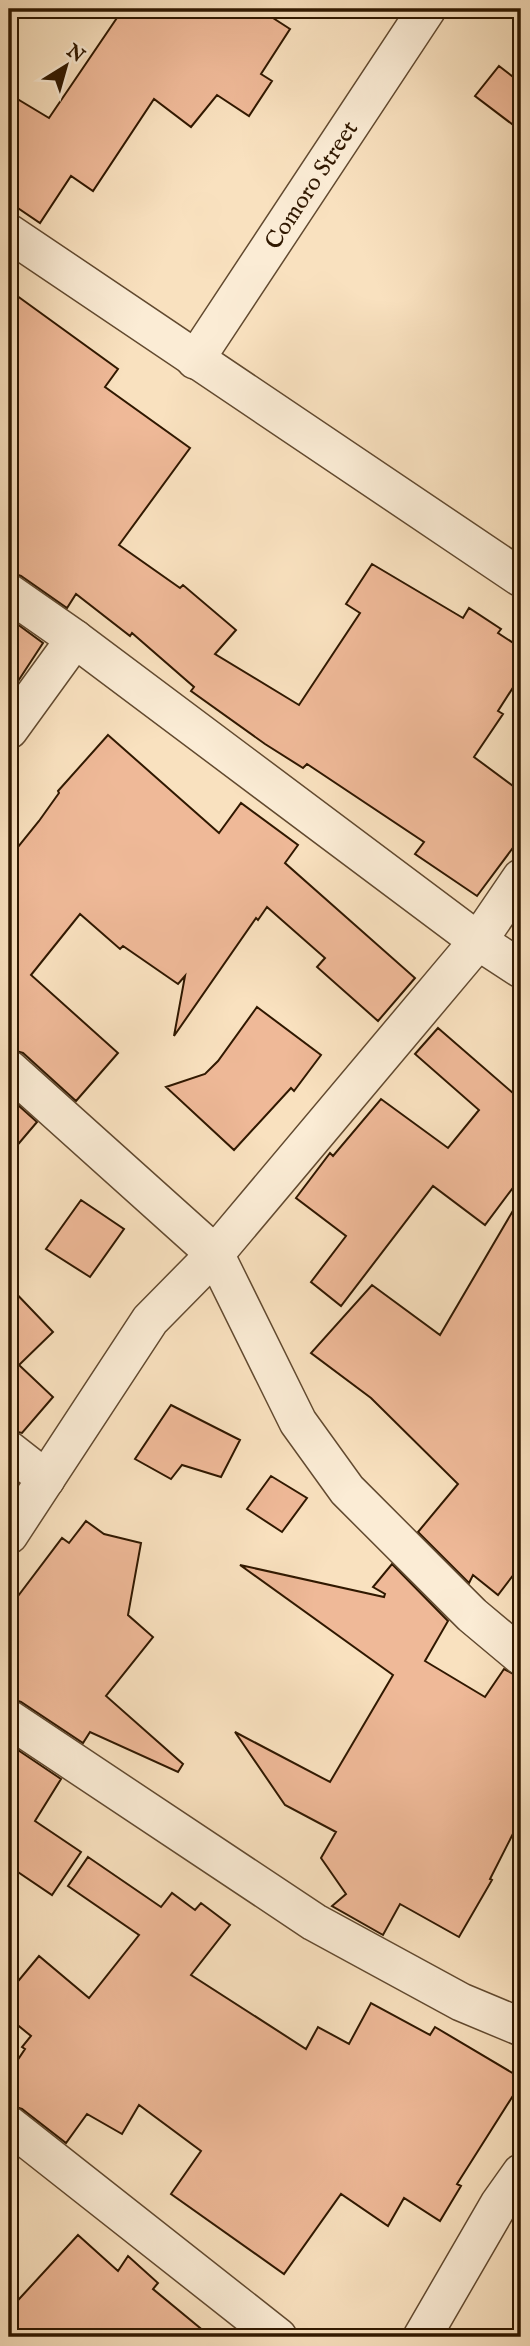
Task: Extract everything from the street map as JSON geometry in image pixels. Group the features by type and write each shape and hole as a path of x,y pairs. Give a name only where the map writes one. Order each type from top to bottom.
{"street":[{"name":"Comoro Street","path":"195,360 427,9"},
{"path":"9,233 521,578"},
{"path":"9,593 75,639 478,941 521,969"},
{"path":"9,730 75,639"},
{"path":"9,1535 150,1320 215,1254 478,941 521,878"},
{"path":"9,1069 215,1254 298,1422 347,1490 472,1615 521,1656"},
{"path":"9,1450 46,1479"},
{"path":"9,1719 314,1922 461,2002 521,2027"},
{"path":"9,2125 278,2337"},
{"path":"422,2337 499,2204 521,2173"}],"building":[{"path":"123,9 259,9 290,29 261,74 272,81 249,116 217,95 191,127 154,99 93,191 71,176 40,223 9,202 9,94 49,118"},
{"path":"499,66 521,83 521,131 475,96"},
{"path":"9,290 118,369 105,387 190,448 119,545 180,588 183,585 236,630 215,654 299,705 360,613 346,604 372,564 463,618 469,608 501,629 498,633 521,648 521,675 498,711 503,714 474,757 521,792 521,837 477,896 415,854 424,842 307,764 303,768 265,744 191,691 194,687 132,633 130,636 76,594 67,608 21,576 9,572"},
{"path":"9,618 43,643 9,695"},
{"path":"108,735 219,833 241,803 298,845 285,863 415,978 378,1021 317,967 325,958 267,907 258,920 256,918 174,1036 185,976 178,984 123,946 120,949 80,914 31,975 118,1053 76,1101 23,1053 9,1049 9,858 39,821 58,791"},
{"path":"257,1007 321,1055 294,1091 291,1088 234,1150 166,1087 205,1074 218,1061"},
{"path":"438,1028 521,1100 521,1177 485,1225 433,1186 341,1306 311,1282 346,1236 296,1198 330,1153 333,1156 381,1099 448,1148 479,1110 415,1054"},
{"path":"9,1097 37,1122 9,1155"},
{"path":"521,1197 521,1565 498,1595 473,1575 469,1583 418,1532 458,1484 371,1398 311,1353 372,1285 440,1335"},
{"path":"81,1200 124,1229 90,1277 46,1249"},
{"path":"9,1286 53,1332 19,1365 53,1397 22,1433 9,1430"},
{"path":"171,1405 240,1440 221,1477 182,1465 171,1479 135,1459"},
{"path":"271,1476 307,1498 282,1532 247,1509"},
{"path":"86,1521 104,1534 141,1543 128,1615 153,1637 106,1696 183,1764 178,1772 90,1732 83,1743 21,1702 9,1698 9,1608 62,1538 69,1543"},
{"path":"392,1564 448,1621 425,1661 485,1697 504,1669 521,1676 521,1818 490,1879 492,1880 459,1937 400,1904 383,1935 332,1906 346,1894 321,1858 336,1832 285,1805 235,1732 330,1782 393,1675 240,1565 384,1597 385,1594 373,1587"},
{"path":"9,1744 61,1779 35,1821 81,1852 52,1895 9,1866"},
{"path":"88,1857 161,1907 172,1893 195,1910 201,1903 230,1925 191,1975 306,2049 318,2027 349,2044 371,2003 430,2035 435,2027 521,2078 521,2083 457,2184 461,2186 440,2221 404,2198 388,2226 341,2194 284,2274 171,2194 201,2151 139,2105 122,2134 87,2114 66,2143 22,2109 9,2105 9,2073 25,2049 22,2047 31,2036 9,2018 9,1992 39,1956 89,1998 139,1935 68,1886"},
{"path":"78,2235 118,2271 128,2256 158,2283 153,2289 211,2337 9,2337 9,2310"}]}
